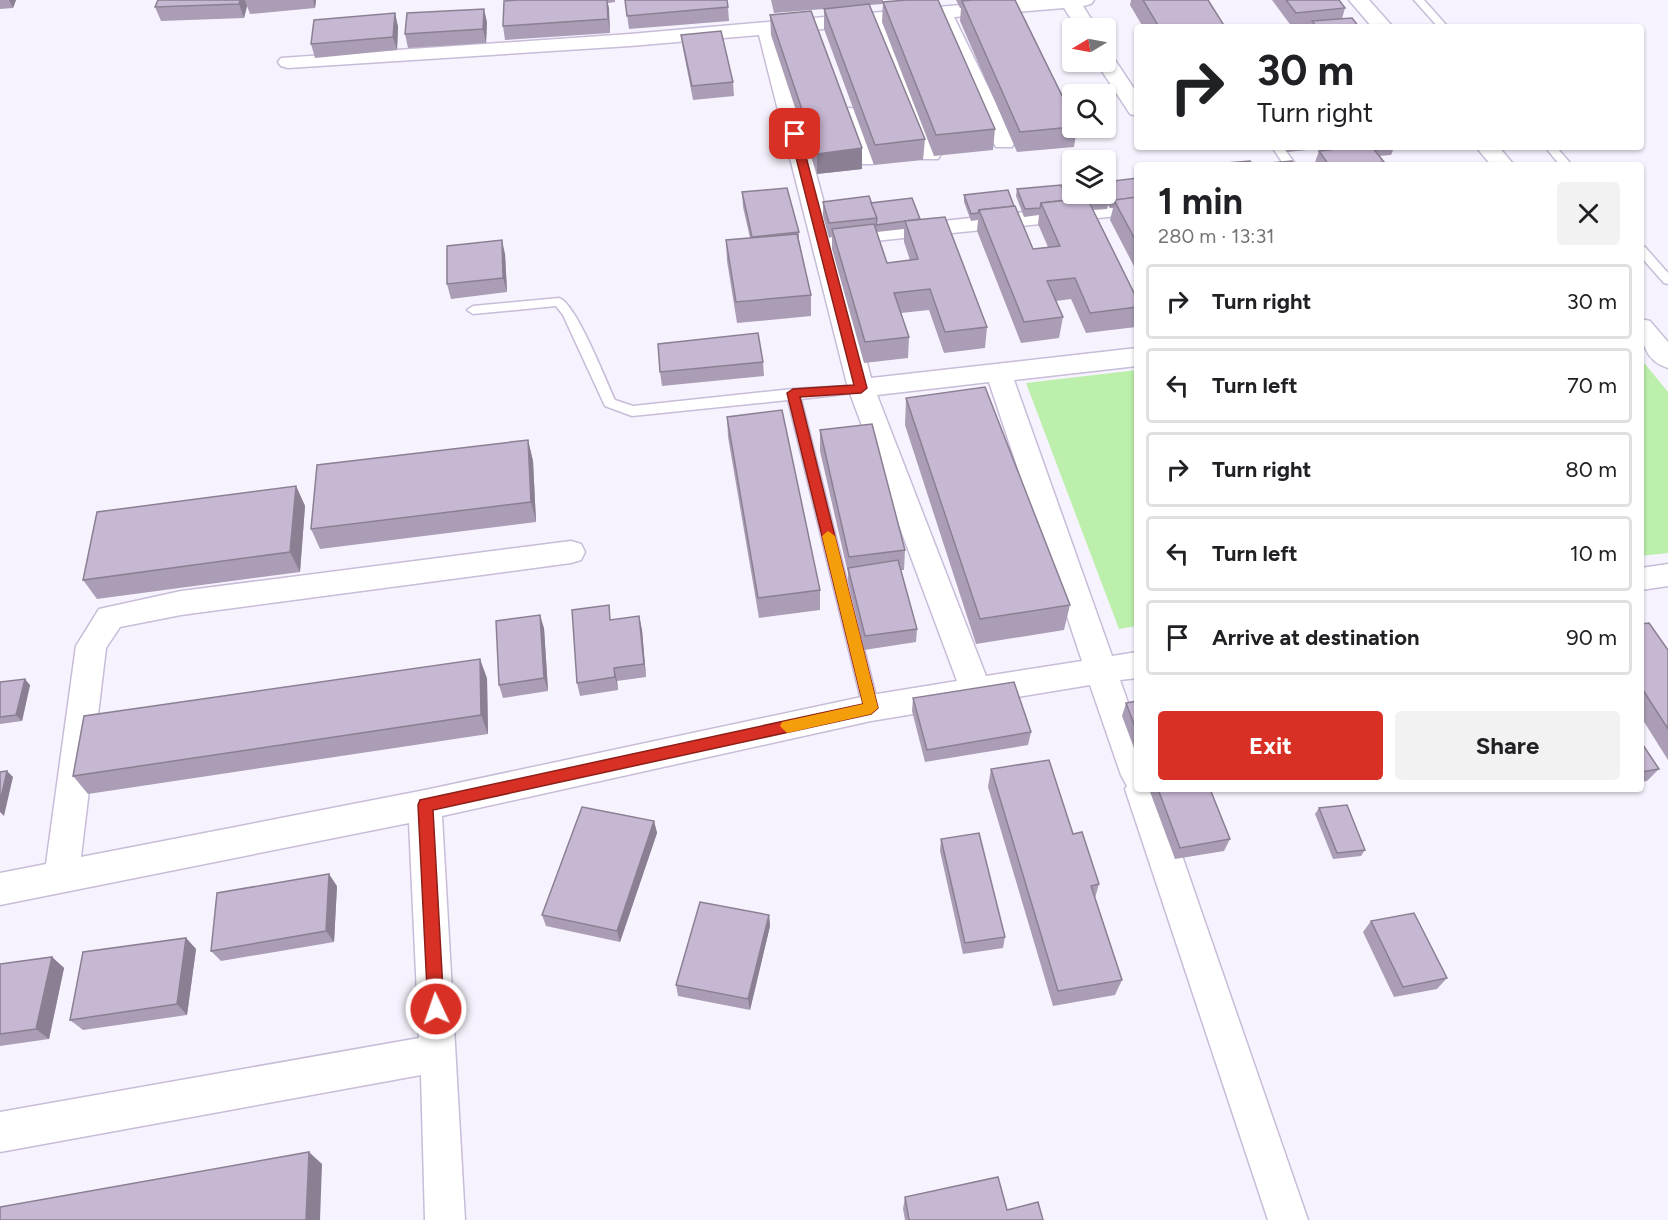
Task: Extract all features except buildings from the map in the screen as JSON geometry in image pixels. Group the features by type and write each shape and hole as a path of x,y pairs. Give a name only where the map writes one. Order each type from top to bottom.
{"street":[{"path":"1359,0 1380,24"},
{"path":"288,62 618,41 1077,1 1083,18"},
{"path":"942,12 1004,142"},
{"path":"875,18 930,154"},
{"path":"816,23 823,44"},
{"path":"767,27 861,388 976,690"},
{"path":"1113,72 1134,105"},
{"path":"842,96 865,159"},
{"path":"1490,150 1500,162"},
{"path":"823,240 1134,207"},
{"path":"1644,331 1668,359"},
{"path":"861,388 1134,357"},
{"path":"999,374 1134,766"},
{"path":"61,879 92,646 110,617 181,603 570,552"},
{"path":"1644,578 1668,574"},
{"path":"0,889 61,879 425,805 871,708 1134,666"},
{"path":"1143,792 1288,1220"},
{"path":"425,805 439,1053 445,1220"},
{"path":"0,1132 439,1053"}],"lane":[{"path":"1419,0 1440,24"},
{"path":"1553,150 1563,162"},
{"path":"1644,253 1668,280"},
{"path":"474,310 559,302 569,314 610,403 632,411 793,393 861,388"},
{"path":"793,393 871,708"}],"green space":[{"path":"1644,363 1668,392 1668,553 1644,556"},
{"path":"1134,370 1134,626 1119,629 1026,383"}],"slow traffic":[{"path":"787,726 871,708 828,536"}],"route":[{"path":"436,1009 425,805 871,708 793,393 861,388 795,134"}]}
